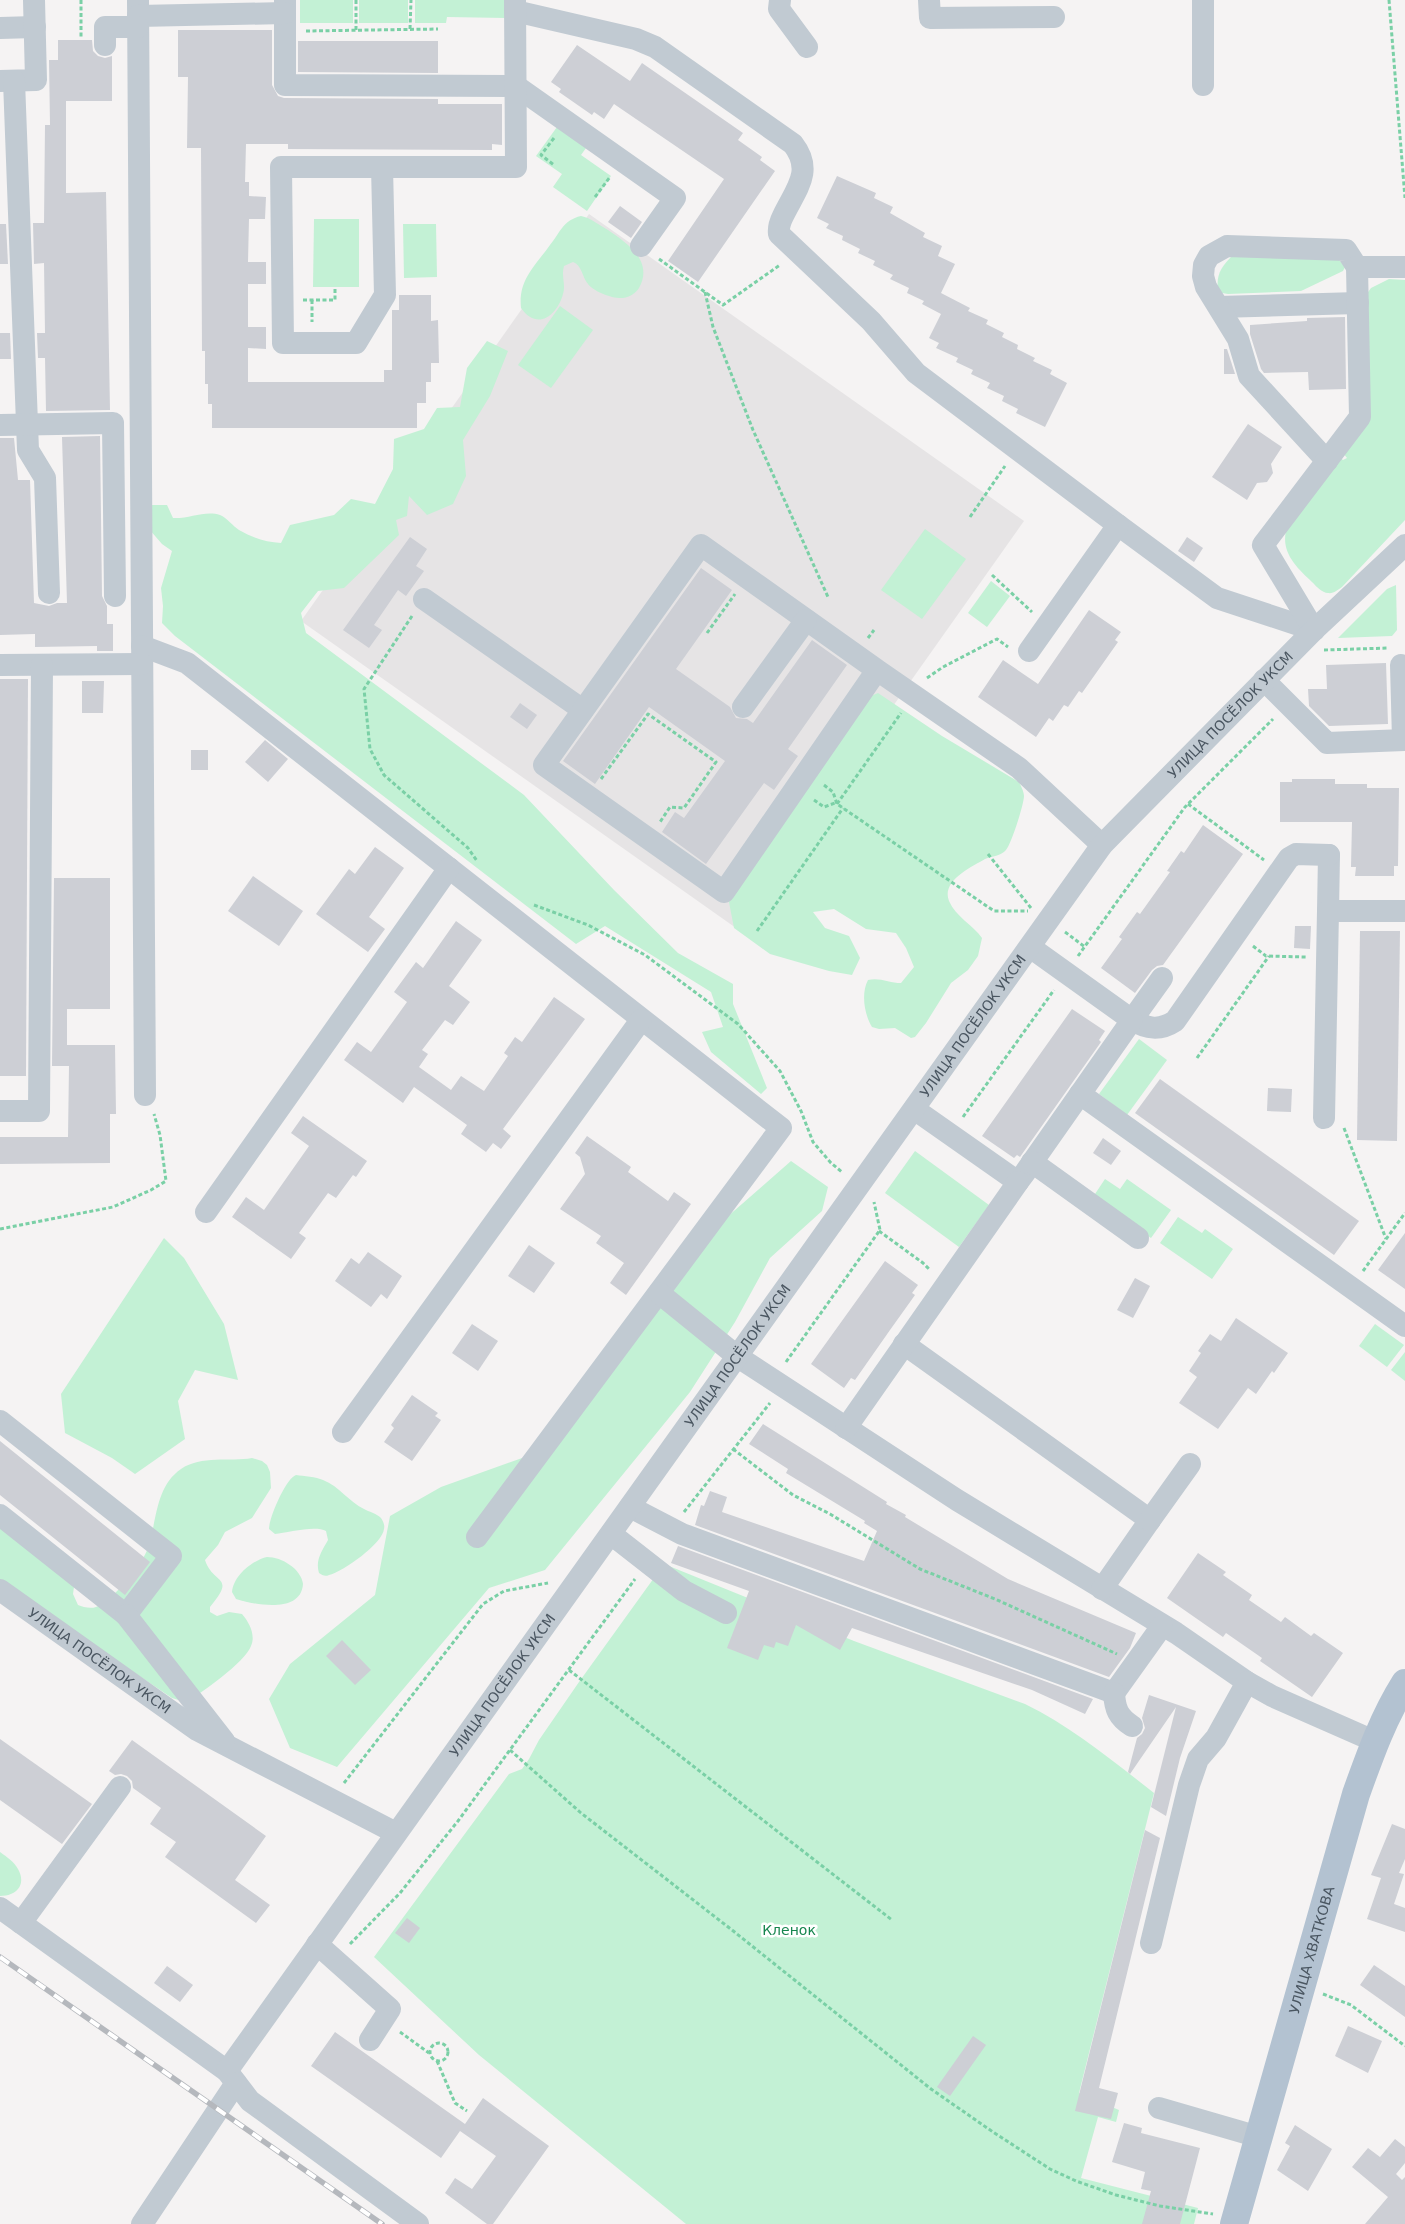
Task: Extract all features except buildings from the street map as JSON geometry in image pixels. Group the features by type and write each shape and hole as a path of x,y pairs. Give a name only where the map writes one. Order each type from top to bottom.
{"main road":[{"name":"УЛИЦА ХВАТКОВА","path":"1235,2220 1356,1794 1374,1741 1392,1704 1405,1683"}],"street":[{"path":"34,0 36,80 7,81 28,450 45,478 49,593"},
{"path":"780,0 780,9 807,47"},
{"path":"929,0 930,18 1054,17"},
{"path":"1203,0 1203,85"},
{"path":"382,168 385,295 356,343 283,343 281,167 516,167 515,5 655,46 793,144 804,164 802,176 778,230 781,238 871,321 916,373 1118,526 1217,598 1315,640"},
{"path":"105,45 105,27 138,14 285,15 285,85 516,86 675,198 640,246"},
{"path":"138,14 146,1095"},
{"path":"0,28 35,27"},
{"path":"1315,640 1264,545 1327,461 1360,417 1357,267 1346,250 1227,246 1209,256 1204,265 1203,276 1206,287 1238,339 1249,376 1327,461"},
{"path":"1357,267 1405,267"},
{"path":"1219,307 1358,303"},
{"path":"0,425 112,423 115,596"},
{"path":"1020,650 1049,624 1118,526"},
{"path":"878,670 724,892 544,765 701,545 1019,768 1102,845"},
{"name":"УЛИЦА ПОСЁЛОК УКСМ","path":"0,1590 196,1730 332,1798 396,1833 738,1357 1102,845 1264,680 1315,640 1405,545"},
{"path":"424,599 583,710"},
{"path":"743,707 806,620"},
{"path":"0,665 42,665 142,655 187,663 781,1128 477,1537"},
{"path":"1264,680 1327,743 1404,740 1398,656"},
{"path":"0,1111 39,1111 42,665"},
{"path":"1030,947 1142,1026 1158,1029 1165,1027 1175,1021 1289,858 1296,854 1329,855 1327,957 1333,1121"},
{"path":"206,1212 449,868"},
{"path":"1328,911 1405,911"},
{"path":"846,1428 1162,978"},
{"path":"343,1432 641,1020"},
{"path":"1080,1094 1405,1326"},
{"path":"914,1109 1018,1182"},
{"path":"1032,1162 1138,1238"},
{"path":"659,1293 738,1357 846,1428 1162,1626 1247,1682 1272,1696 1374,1741"},
{"path":"904,1344 1150,1520"},
{"path":"0,1421 171,1556 126,1615"},
{"path":"1102,1589 1190,1464"},
{"path":"630,1507 671,1529 1114,1693"},
{"path":"0,1515 126,1615 226,1744"},
{"path":"611,1534 684,1591 726,1613"},
{"path":"1132,1726 1123,1720 1116,1709 1114,1693 1162,1626"},
{"path":"1150,1944 1198,1758 1216,1738 1247,1682"},
{"path":"21,1923 120,1787"},
{"path":"142,2224 231,2077 317,1944 396,1833"},
{"path":"0,1908 231,2077 250,2101 418,2224"},
{"path":"317,1944 390,2009 370,2040"},
{"path":"1159,2108 1259,2137"}],"path":[{"path":"81,0 81,38"},
{"path":"356,0 356,30"},
{"path":"410,29 411,0"},
{"path":"1389,0 1405,198"},
{"path":"285,15 356,30 438,29"},
{"path":"640,246 724,305 796,253"},
{"path":"282,300 335,300 335,288"},
{"path":"705,292 713,327 753,430 828,597"},
{"path":"312,300 312,326"},
{"path":"970,517 1017,449"},
{"path":"992,575 1022,605 1049,624"},
{"path":"707,633 747,578"},
{"path":"424,599 384,655 364,689 370,750 384,775 468,848 479,864"},
{"path":"988,854 1027,905 1035,911 994,911 836,803 924,680 943,667 997,639 1020,650"},
{"path":"1315,640 1398,656"},
{"path":"950,1135 1185,807 1288,704"},
{"path":"588,797 648,714 716,762 684,808 670,808 648,839"},
{"path":"757,931 843,808"},
{"path":"527,902 588,925 645,955 738,1024 780,1071 801,1111 813,1142 831,1163 860,1186"},
{"path":"1048,920 1084,947"},
{"path":"1236,934 1269,956 1327,957"},
{"path":"1197,1058 1269,956"},
{"path":"0,1229 113,1207 166,1181 160,1135 153,1108 146,1095"},
{"path":"1333,1121 1386,1239"},
{"path":"1350,1287 1405,1213"},
{"path":"671,1529 733,1449 778,1383 786,1361 879,1231 924,1263 936,1276"},
{"path":"786,1361 793,1366"},
{"path":"733,1449 793,1495 830,1514 920,1569 995,1599 1136,1663"},
{"path":"335,1959 400,1893 458,1821 647,1562"},
{"path":"332,1798 483,1604 504,1591 580,1576"},
{"path":"569,1670 892,1920"},
{"path":"510,1750 581,1813 732,1930 931,2089 1050,2169 1092,2186 1160,2206 1235,2220"},
{"path":"1302,1985 1351,2005 1405,2046"},
{"path":"383,2020 430,2053 437,2062 455,2103 467,2111"},
{"path":"430,2053 431,2047 436,2043 442,2043 447,2047 447,2056 443,2061 437,2062"}],"shaded area":[{"path":"589,214 1024,521 736,928 301,621"}],"green space":[{"path":"300,0 353,0 353,23 300,23"},
{"path":"359,0 408,0 408,23 359,23"},
{"path":"415,0 506,0 506,18 447,17 446,23 415,23"},
{"path":"557,127 586,148 581,155 611,176 587,211 553,187 562,174 536,156"},
{"path":"581,216 592,220 608,230 636,254 641,261 643,269 643,278 639,288 633,294 623,298 604,294 588,284 580,268 573,262 564,266 564,291 556,309 546,318 533,319 521,308 522,289 525,281 562,228 570,221"},
{"path":"314,219 359,219 359,287 313,287"},
{"path":"403,224 436,224 437,277 404,278"},
{"path":"1335,255 1345,267 1343,271 1301,291 1228,294 1222,293 1218,288 1220,271 1231,257"},
{"path":"1389,279 1405,280 1405,520 1342,587 1334,592 1326,593 1321,591 1291,560 1286,546 1286,531 1339,457 1343,460 1347,458 1343,453 1363,425 1366,295 1371,288"},
{"path":"560,306 593,330 551,388 518,365"},
{"path":"487,341 508,351 490,396 463,440 466,476 453,504 427,515 409,496 407,516 396,520 399,535 344,588 318,591 301,613 306,633 524,795 614,890 678,953 733,984 733,1004 767,1088 761,1094 711,1052 702,1032 723,1027 711,992 605,926 576,944 175,636 162,623 161,588 172,551 162,544 149,529 152,505 167,505 173,518 203,514 220,515 239,530 249,535 265,541 281,543 290,525 334,515 351,499 375,504 393,469 394,439 424,429 437,408 460,407 467,368"},
{"path":"925,529 966,559 922,619 881,590"},
{"path":"991,581 1010,596 987,627 968,613"},
{"path":"1396,585 1397,630 1392,636 1338,638 1387,589"},
{"path":"878,693 942,736 1019,782 1024,794 1017,824 1006,850 999,855 985,859 965,871 949,887 949,901 952,907 982,938 978,956 968,970 951,983 926,1023 915,1037 911,1038 895,1028 879,1029 872,1027 864,1004 868,980 876,979 901,983 914,967 906,948 896,933 866,929 834,909 813,912 825,928 849,936 860,958 852,975 829,971 770,954 734,928 727,892 862,700"},
{"path":"1139,1039 1167,1060 1127,1115 1099,1094"},
{"path":"915,1151 989,1205 959,1247 885,1193"},
{"path":"791,1161 828,1187 822,1211 770,1258 735,1322 690,1392 545,1570 489,1588 337,1767 290,1748 269,1699 290,1664 375,1595 390,1516 441,1487 525,1457 703,1238"},
{"path":"1105,1179 1120,1189 1127,1179 1171,1210 1151,1238 1093,1197"},
{"path":"1178,1217 1202,1233 1205,1229 1233,1249 1212,1279 1160,1243"},
{"path":"164,1238 184,1258 224,1324 238,1380 195,1370 178,1401 185,1439 135,1474 112,1458 65,1433 61,1394"},
{"path":"1375,1324 1404,1345 1387,1367 1359,1346"},
{"path":"1405,1352 1405,1381 1391,1370"},
{"path":"252,1458 262,1461 267,1465 270,1472 271,1488 252,1518 225,1532 218,1545 205,1560 222,1585 222,1590 210,1607 210,1612 217,1616 229,1612 242,1614 251,1629 253,1637 251,1646 232,1669 185,1702 172,1698 0,1582 0,1520 74,1587 73,1594 78,1605 91,1608 96,1607 118,1591 145,1555 151,1538 158,1505 172,1476 181,1469 197,1462"},
{"path":"296,1475 317,1478 329,1483 359,1506 379,1516 384,1523 382,1535 370,1549 343,1569 328,1576 319,1573 318,1568 320,1556 328,1540 326,1531 308,1529 275,1534 269,1529 279,1499 288,1483"},
{"path":"267,1557 279,1559 299,1573 303,1584 300,1594 286,1604 276,1605 265,1605 236,1599 232,1592 236,1580 250,1565"},
{"name":"Кленок","path":"664,1564 854,1641 1025,1704 1076,1734 1154,1793 1079,2093 1119,2110 1116,2122 1098,2117 1081,2178 1198,2208 1194,2224 686,2224 479,2055 374,1957 509,1774 522,1769 539,1740 579,1682"},
{"path":"0,1852 16,1866 21,1880 15,1892 0,1896"}],"railway":[{"path":"0,1957 382,2224"}]}
